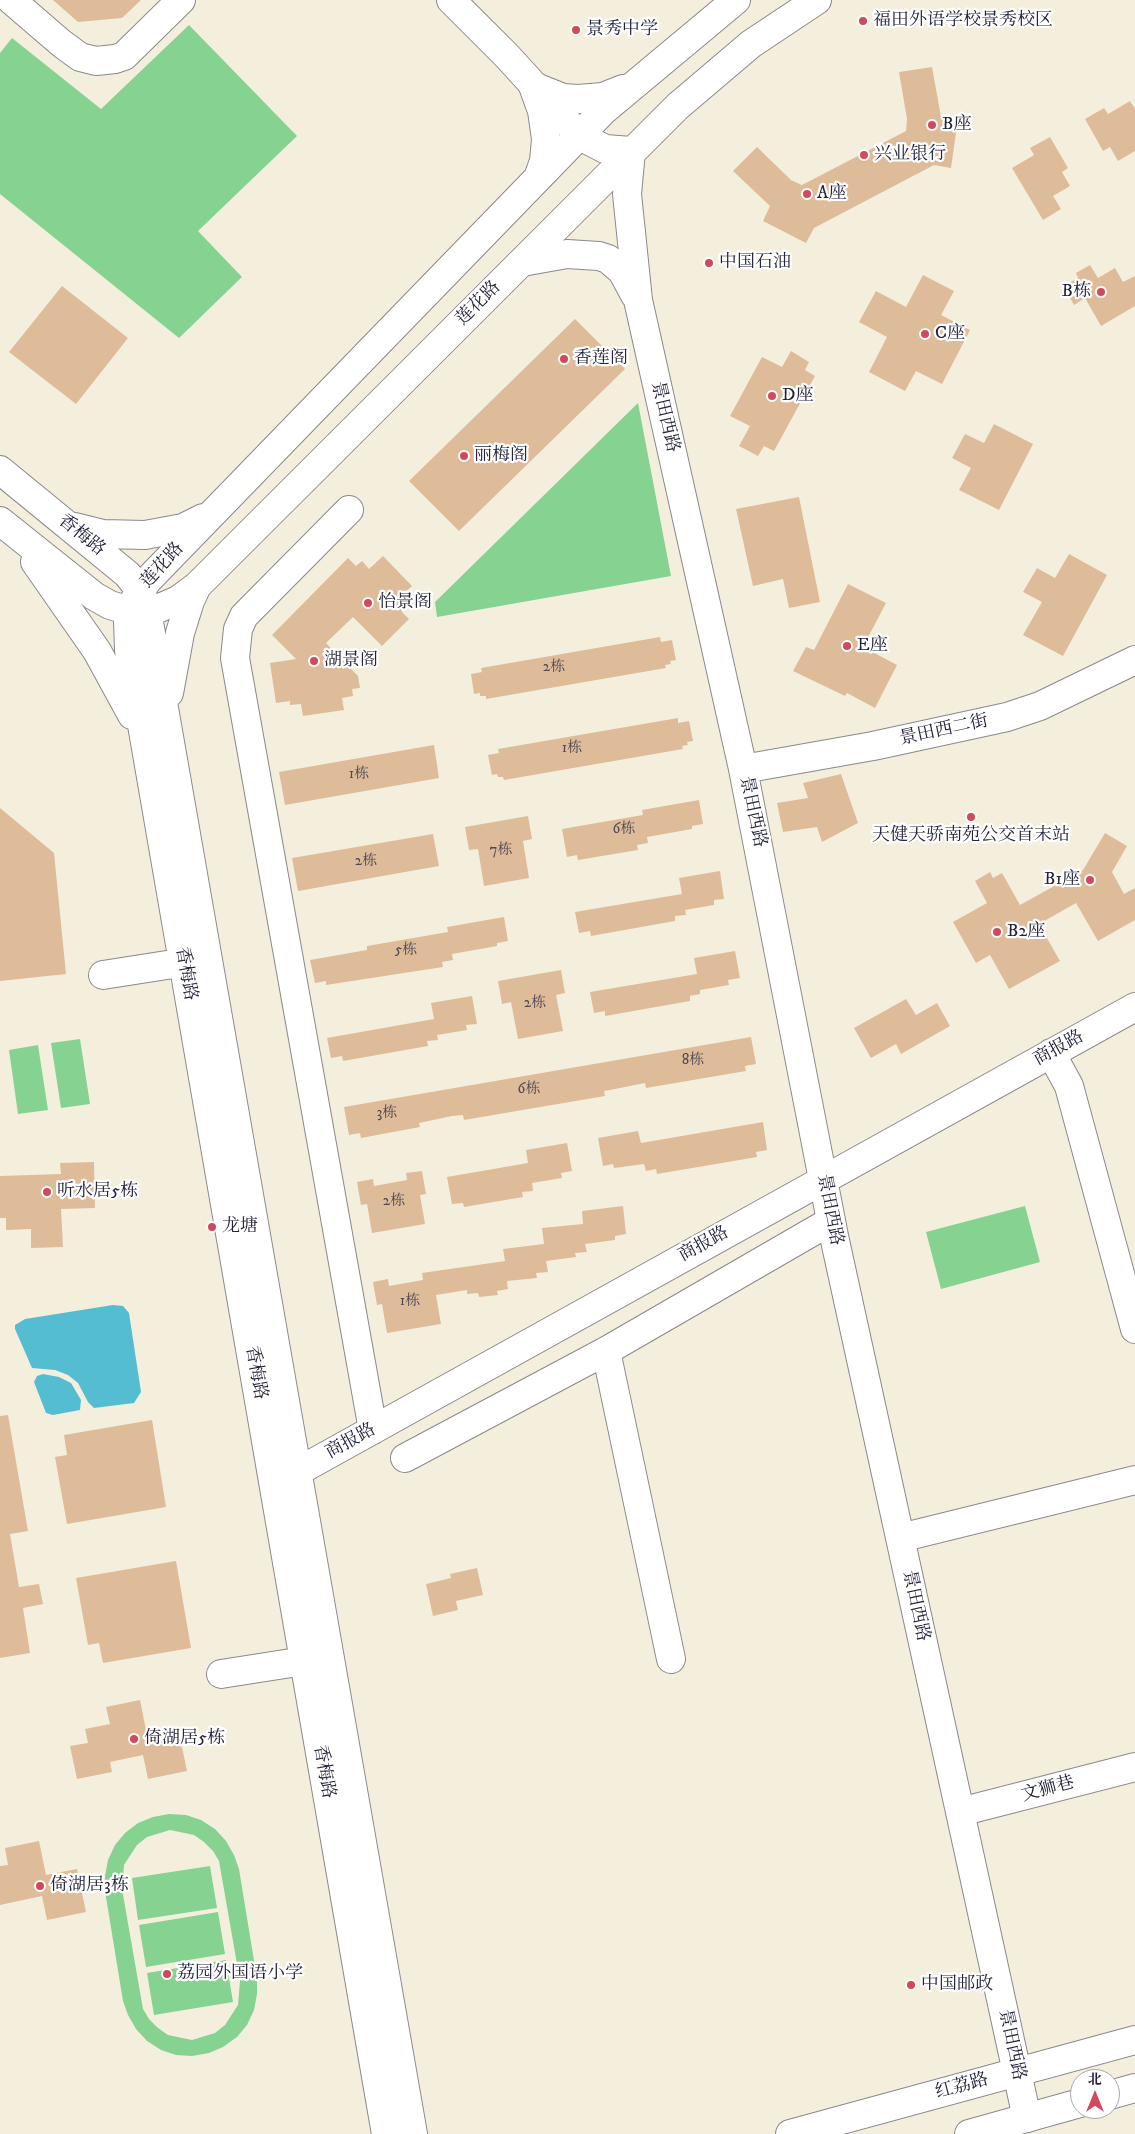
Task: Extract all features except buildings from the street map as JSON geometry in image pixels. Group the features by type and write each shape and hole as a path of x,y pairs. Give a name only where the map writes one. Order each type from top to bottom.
{"street":[{"path":"11,0 67,48 80,57 96,61 124,56 181,0"},
{"path":"451,0 507,56 580,136 605,149 632,152"},
{"name":"莲花路","path":"139,605 220,506 603,111 736,0"},
{"name":"莲花路","path":"139,605 178,600 197,586 678,106 725,65 778,25 817,0"},
{"path":"533,86 563,98 586,100 612,95 638,82"},
{"path":"533,86 542,111 546,138 544,161 538,178"},
{"name":"景田西路","path":"632,152 627,194 638,300 743,770 831,1221 1027,2118"},
{"name":"景田西路","path":"522,262 567,254 599,256 608,259 622,271 638,300"},
{"path":"318,405 316,413 318,424 332,436 346,436"},
{"name":"香梅路","path":"0,470 120,567 139,605 167,722 196,960 274,1485 384,2130"},
{"path":"65,523 83,530 103,534 145,535 183,528 200,520 220,506"},
{"path":"349,510 244,616 238,629 235,658 373,1430"},
{"path":"1,522 94,596 110,605 139,605"},
{"path":"1,522 50,581 97,652 130,710 147,754"},
{"path":"167,722 175,652 190,601 197,586"},
{"name":"香梅路","path":"139,605 128,641 147,754 196,960 298,1471 413,2134"},
{"name":"景田西二街","path":"743,770 915,738 1015,715 1040,706 1135,660"},
{"path":"103,975 196,960"},
{"name":"商报路","path":"274,1485 1135,1007"},
{"path":"1051,1053 1069,1086 1135,1329"},
{"path":"405,1458 606,1351 831,1221"},
{"path":"606,1351 671,1659"},
{"path":"900,1538 1135,1480"},
{"path":"221,1674 304,1661"},
{"name":"文狮巷","path":"960,1812 1135,1767"},
{"name":"红荔路","path":"790,2134 1135,2040"},
{"path":"1120,2092 1135,2088"},
{"path":"969,2134 1070,2106"}],"green space":[{"path":"189,25 297,136 198,231 242,277 179,338 0,194 0,53 12,38 101,109"},
{"path":"638,403 671,576 437,617 435,602"},
{"path":"80,1039 90,1104 61,1108 51,1043"},
{"path":"38,1045 48,1110 18,1114 9,1050"},
{"path":"1025,1206 1040,1262 941,1289 926,1232"},
{"path":"169,1814 186,1815 201,1820 215,1829 226,1841 239,1869 257,1979 257,1994 254,2010 247,2025 237,2037 223,2047 209,2053 192,2056 176,2055 161,2050 147,2041 136,2029 123,2001 105,1891 105,1876 108,1860 115,1845 125,1833 138,1823 153,1817","holes":["170,1830 194,1835 213,1851 219,1861 240,1981 238,2005 225,2025 215,2033 192,2040 168,2035 149,2019 143,2009 122,1889 124,1865 137,1845 147,1837"]},
{"path":"210,1866 217,1908 138,1920 132,1878"},
{"path":"218,1912 225,1954 146,1967 139,1925"},
{"path":"226,1960 233,2002 154,2015 147,1973"}],"water":[{"path":"113,1305 123,1306 129,1313 141,1392 134,1403 94,1408 88,1402 78,1383 68,1375 55,1370 32,1368 15,1325 25,1319"},
{"path":"43,1374 59,1377 71,1383 81,1400 80,1410 53,1415 46,1413 34,1382 37,1376"}],"place":[{"name":"福田外语学校景秀校区","path":"863,21"},
{"name":"景秀中学","path":"576,30"},
{"name":"B座","path":"932,125"},
{"name":"兴业银行","path":"864,155"},
{"name":"A座","path":"807,194"},
{"name":"中国石油","path":"709,263"},
{"name":"B栋","path":"1101,292"},
{"name":"C座","path":"925,334"},
{"name":"香莲阁","path":"564,359"},
{"name":"D座","path":"772,396"},
{"name":"丽梅阁","path":"464,456"},
{"name":"怡景阁","path":"368,603"},
{"name":"E座","path":"847,646"},
{"name":"湖景阁","path":"314,661"},
{"name":"天健天骄南苑公交首末站","path":"971,817"},
{"name":"B1座","path":"1090,880"},
{"name":"B2座","path":"997,932"},
{"name":"听水居5栋","path":"47,1192"},
{"name":"龙塘","path":"212,1227"},
{"name":"倚湖居5栋","path":"134,1739"},
{"name":"倚湖居3栋","path":"40,1886"},
{"name":"荔园外国语小学","path":"167,1974"},
{"name":"中国邮政","path":"911,1985"}]}
